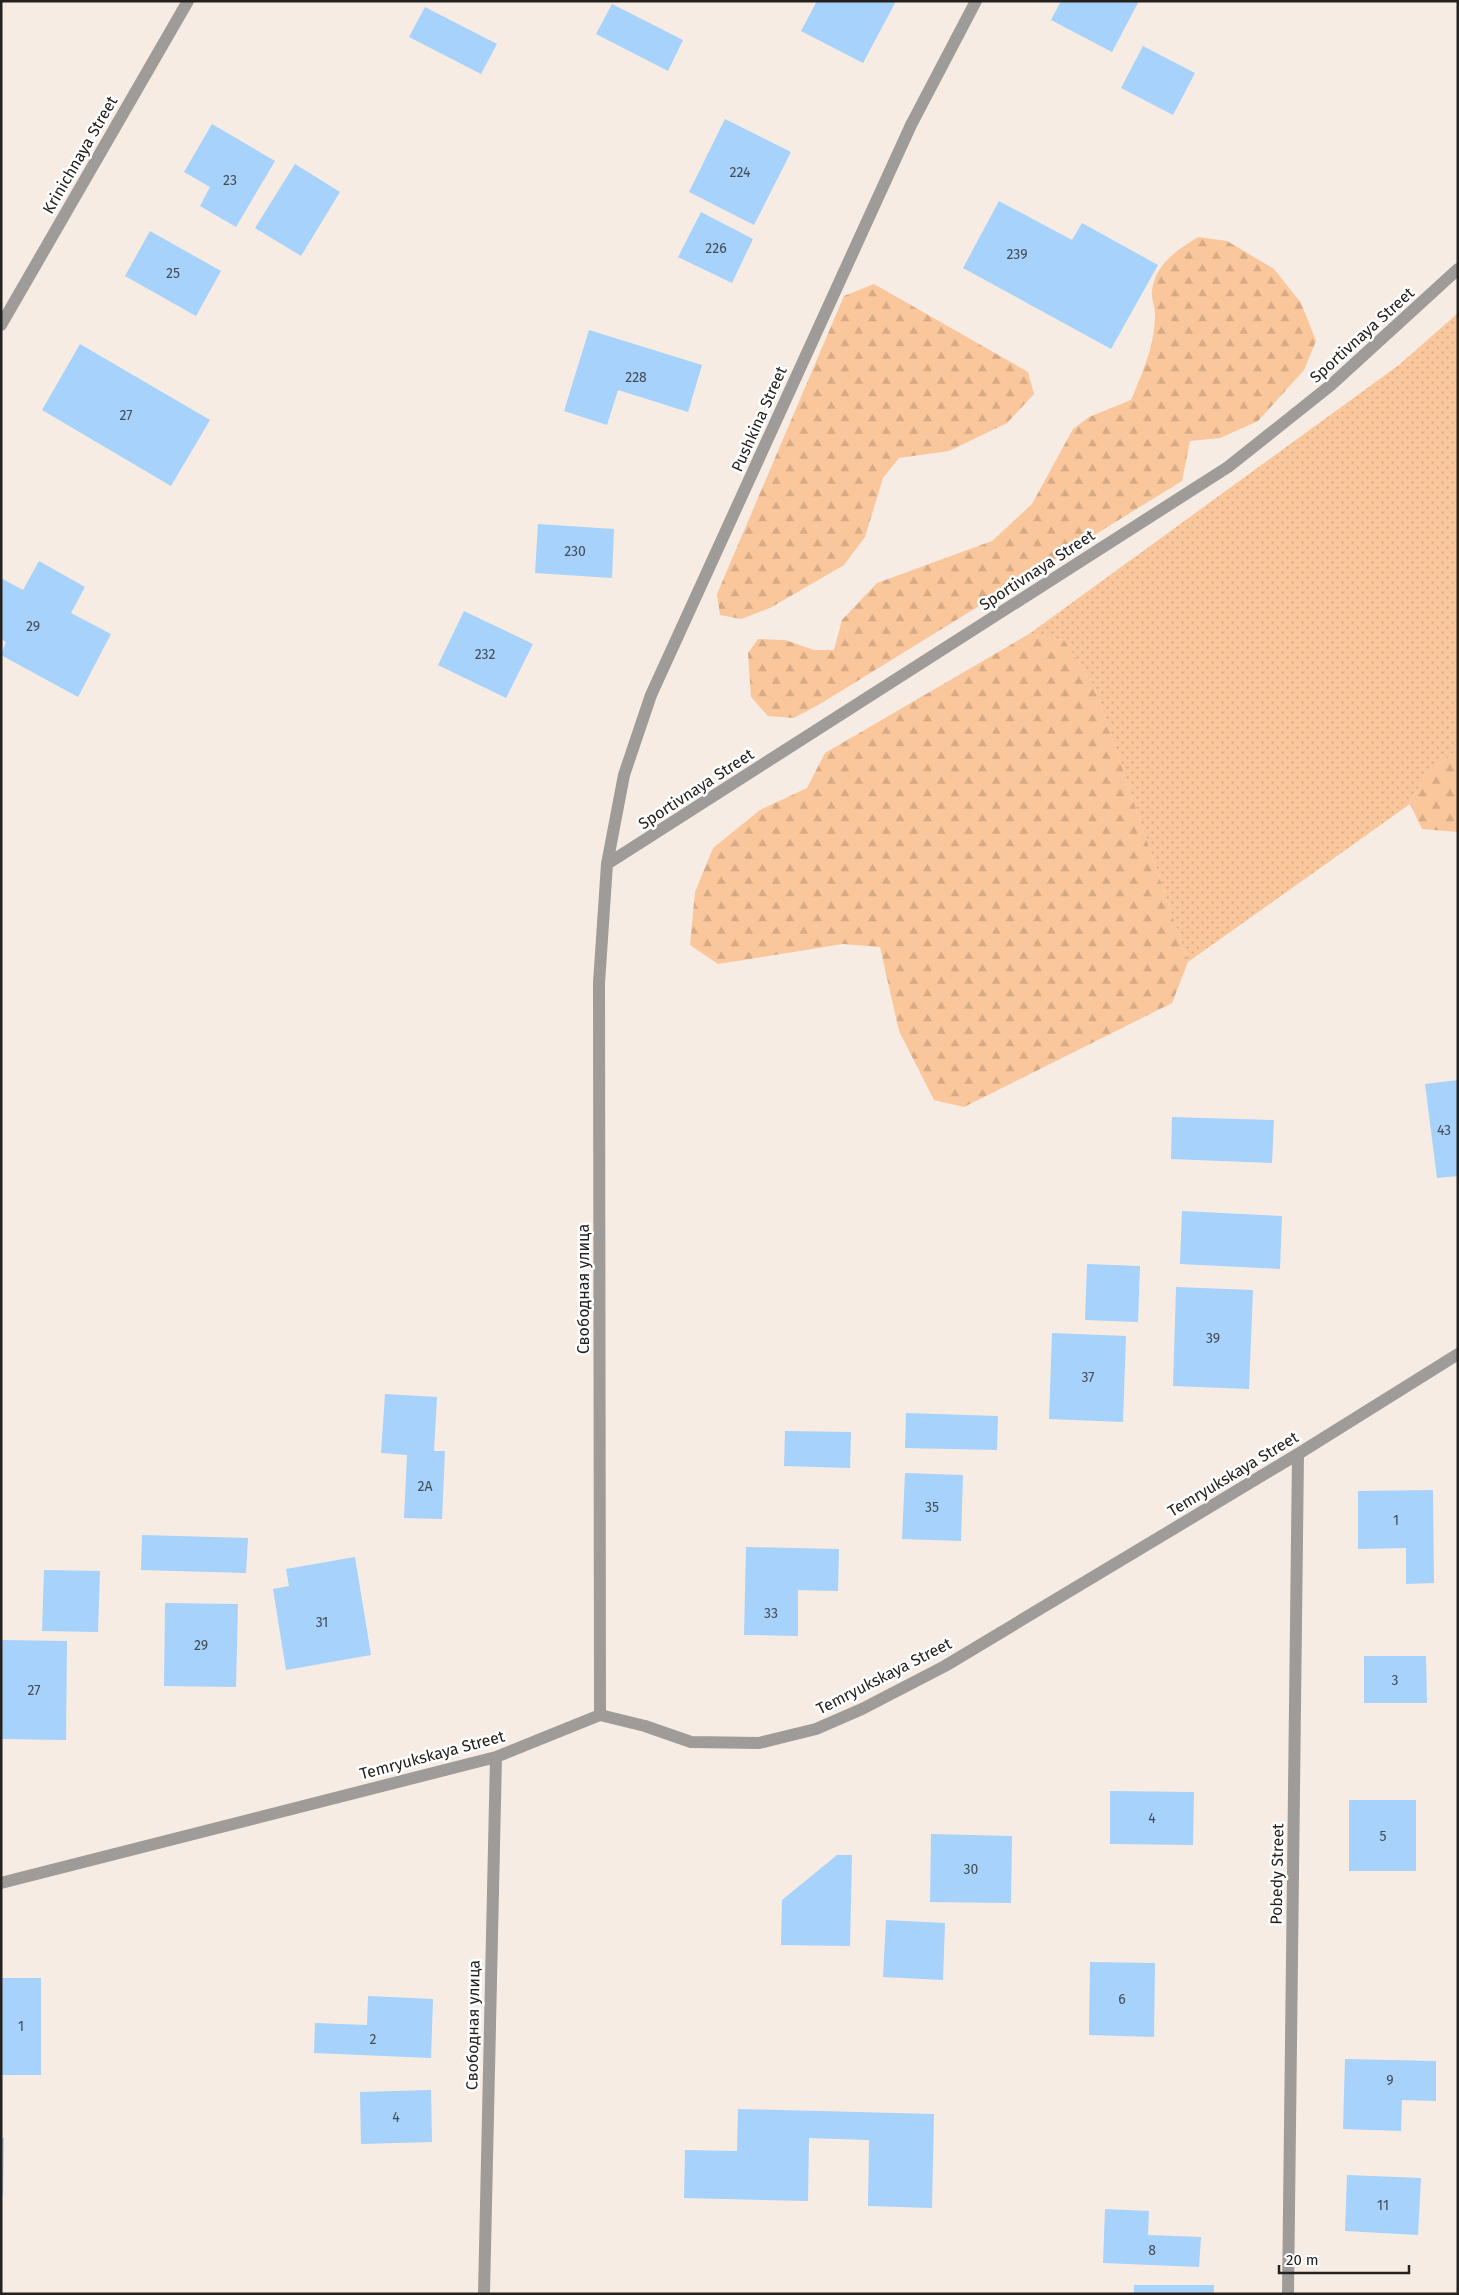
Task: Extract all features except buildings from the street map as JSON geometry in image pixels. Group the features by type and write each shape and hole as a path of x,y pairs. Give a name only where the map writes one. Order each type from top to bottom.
{"street":[{"name":"Krinichnaya Street","path":"1,326 188,1"},
{"name":"Pushkina Street","path":"607,864 624,775 651,695 911,125 976,1"},
{"name":"Sportivnaya Street","path":"607,864 1228,467 1331,385 1458,269"},
{"name":"Свободная улица","path":"600,1715 599,983 607,864"},
{"name":"Temryukskaya Street","path":"1,1883 496,1757 600,1715 645,1726 691,1742 759,1743 816,1729 862,1709 945,1666 1298,1454 1458,1354"},
{"name":"Pobedy Street","path":"1288,2294 1298,1454"},
{"name":"Свободная улица","path":"484,2294 496,1757"}],"green space":[{"path":"1198,237 1227,241 1274,269 1301,303 1316,341 1304,370 1258,421 1220,438 1190,441 1182,481 820,704 794,718 768,716 751,697 748,653 758,639 785,640 814,650 834,650 842,620 877,583 992,541 1032,504 1073,429 1089,417 1131,400 1147,360 1154,329 1155,315 1152,291 1154,281 1162,265 1168,259"},
{"path":"874,284 1028,372 1034,394 1007,423 949,451 899,458 883,478 865,537 844,565 770,608 741,619 720,615 717,594 844,296"},
{"path":"1458,313 1458,750 1426,774 1410,804 1188,962 1095,688 1064,640 1029,634 1399,365"},
{"path":"1029,634 1064,640 1095,688 1188,962 1172,1003 964,1107 934,1100 899,1031 880,947 843,944 718,964 690,945 695,892 713,848 760,810 807,788 825,753"},
{"path":"1458,750 1458,832 1422,829 1410,804 1426,774"}]}
